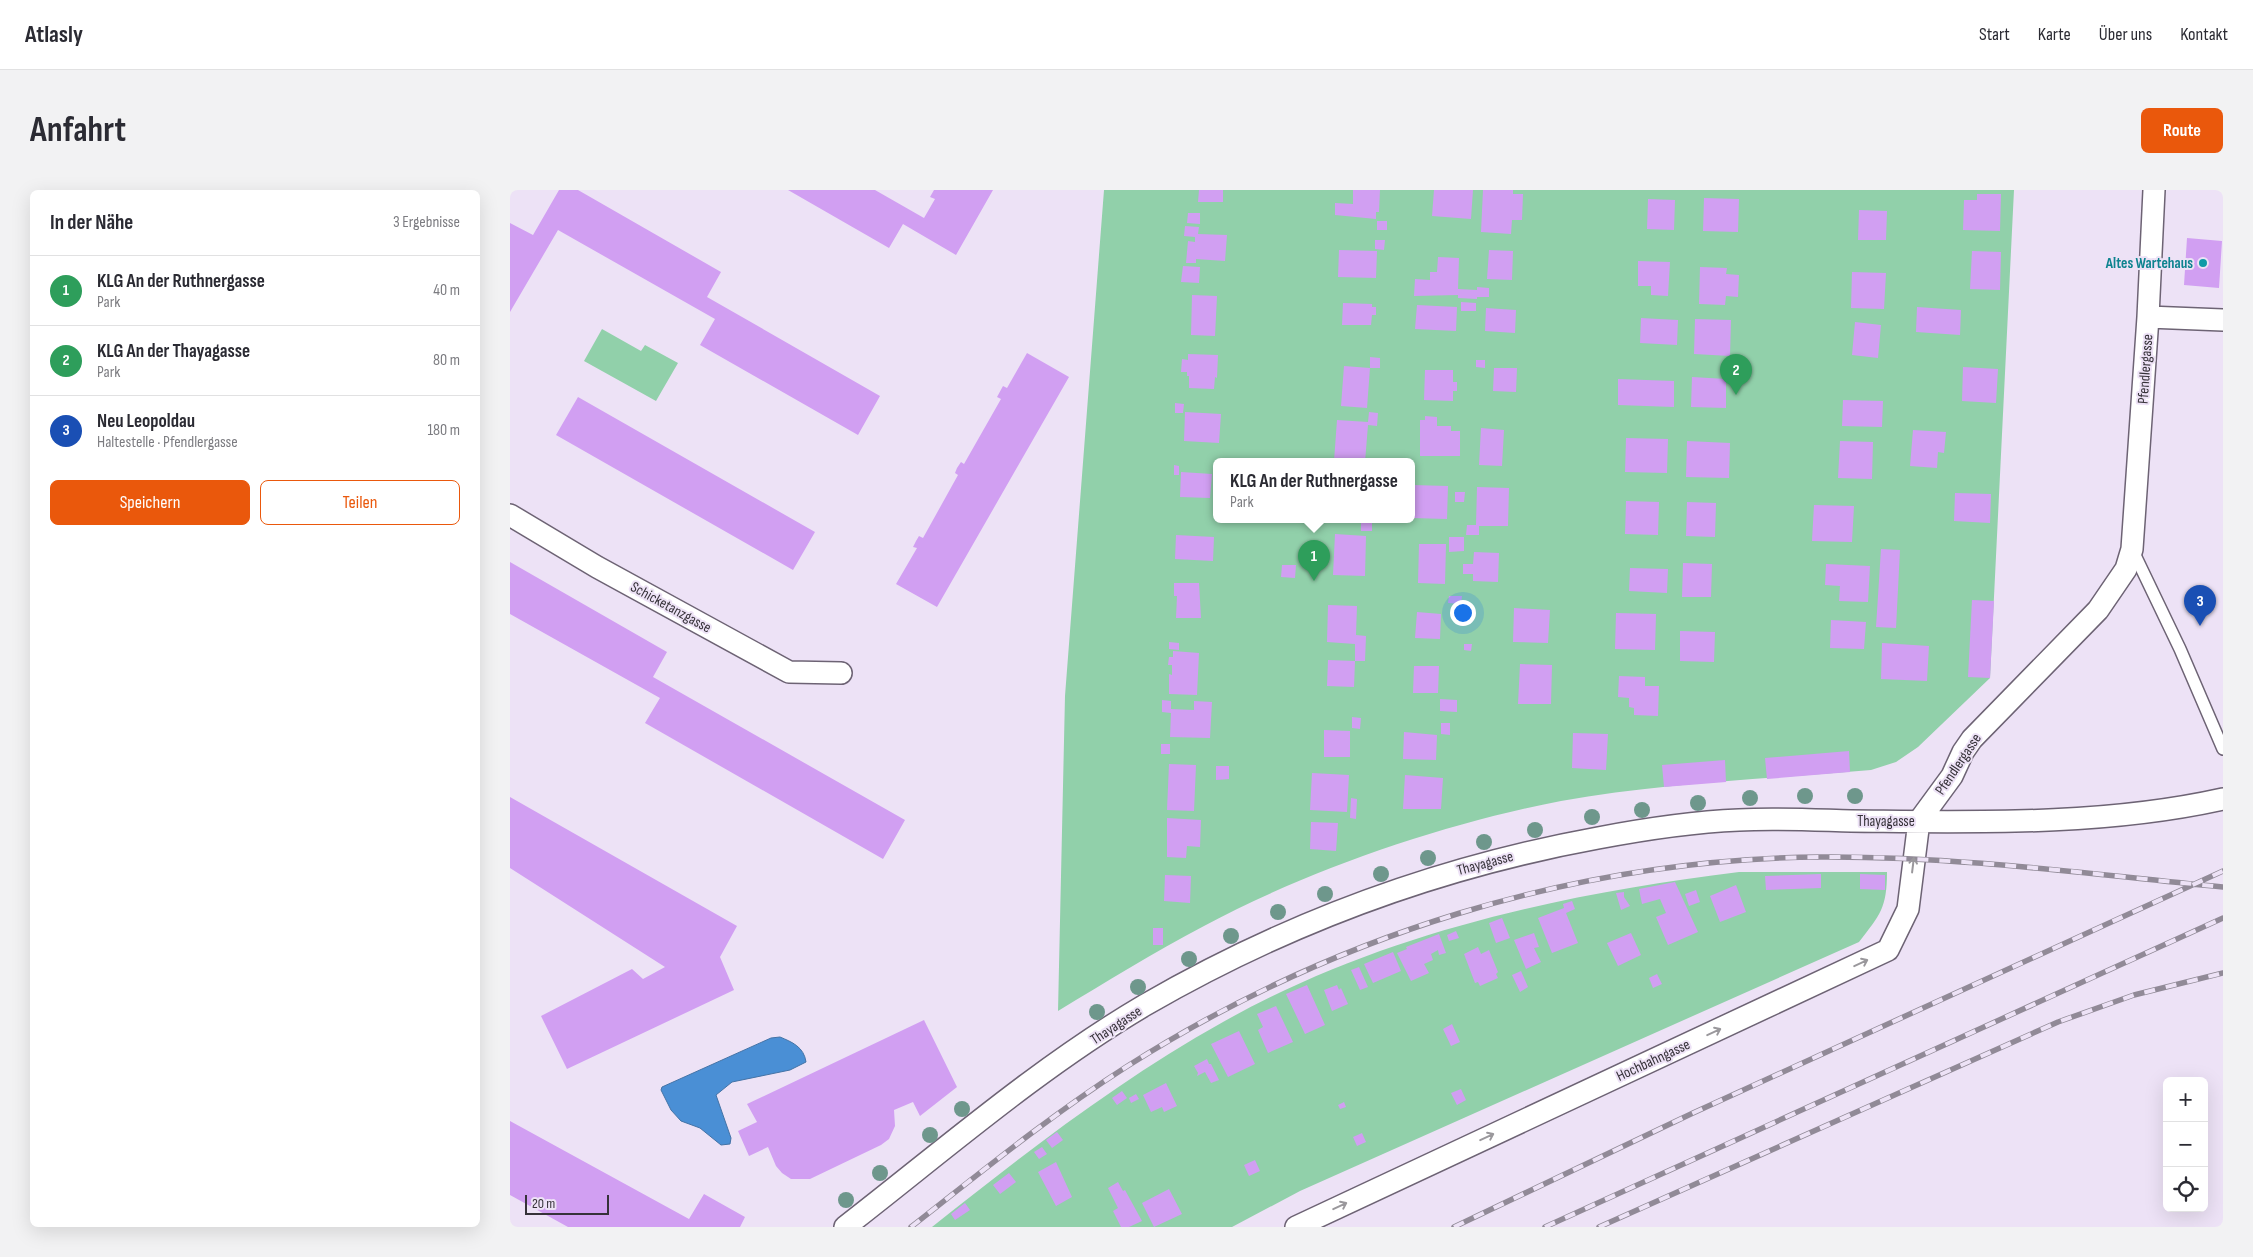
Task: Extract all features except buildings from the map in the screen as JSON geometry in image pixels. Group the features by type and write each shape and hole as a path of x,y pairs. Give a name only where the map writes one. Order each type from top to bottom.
{"street":[{"name":"Pfendlergasse","path":"1918,821 1952,776 1963,752 1972,739 2098,610 2126,569 2132,548 2148,316 2154,190"},
{"path":"2148,316 2223,320"},
{"name":"Schicketanzgasse","path":"510,515 597,567 789,672 840,673"},
{"name":"Thayagasse","path":"845,1227 1027,1085 1144,1006 1263,944 1341,910 1434,877 1511,856 1632,832 1738,820 2035,820 2134,813 2223,799"},
{"name":"Hochbahngasse","path":"1296,1227 1888,950 1908,909 1918,821"}],"lane":[{"name":"Pfendlergasse","path":"2132,548 2180,649 2223,749"}],"green space":[{"path":"1104,190 2014,190 1990,678 1918,747 1896,762 1871,770 1716,782 1599,795 1517,810 1424,835 1332,868 1244,905 1130,967 1058,1011 1065,696"},
{"path":"602,329 641,351 645,345 678,363 656,401 584,361"},
{"path":"1739,872 1887,872 1886,894 1881,910 1859,942 1300,1191 1232,1227 932,1227 1073,1118 1147,1068 1184,1044 1283,991 1345,964 1409,941 1473,922 1606,892"}],"water":[{"path":"780,1037 793,1043 800,1049 806,1062 790,1070 732,1082 716,1095 731,1138 730,1144 721,1145 700,1128 681,1121 671,1110 661,1090 662,1087 771,1038"}],"railway":[{"path":"911,1227 1017,1144 1098,1085 1205,1020 1287,979 1372,943 1459,913 1548,890 1638,872 1729,861 1821,857 1922,859 2223,887"},
{"path":"1454,1227 1693,1113 2223,871"},
{"path":"1545,1227 2223,918"},
{"path":"1599,1227 2058,1022 2134,995 2223,973"}],"place":[{"name":"Altes Wartehaus","path":"2203,263"},
{"name":"KLG An der Thayagasse","path":"1736,395"},
{"name":"KLG An der Ruthnergasse","path":"1314,581"},
{"name":"Neu Leopoldau","path":"2200,626"}]}
